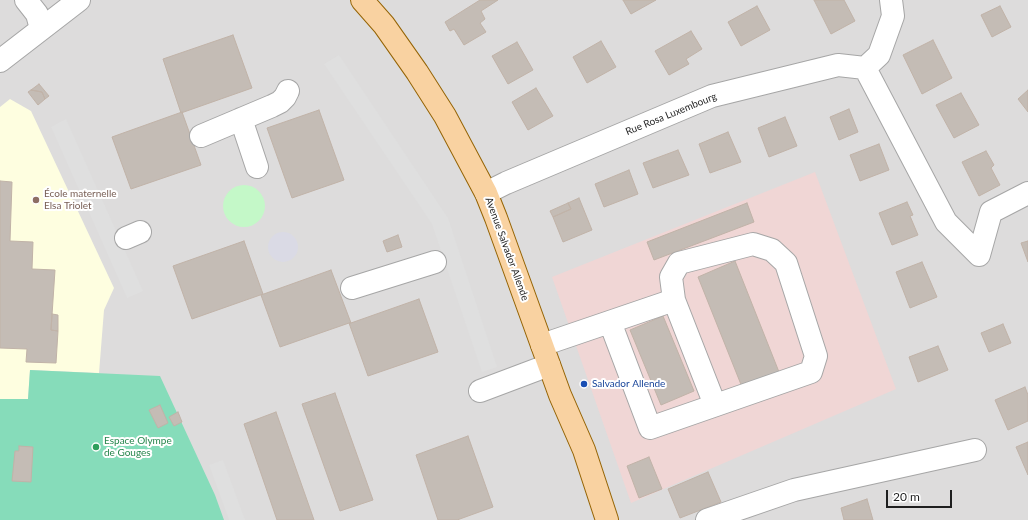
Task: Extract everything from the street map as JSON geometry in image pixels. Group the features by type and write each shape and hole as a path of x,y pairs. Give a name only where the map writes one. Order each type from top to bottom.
{"main road":[{"name":"Avenue Salvador Allende","path":"362,0 384,25 418,72 445,116 486,193 560,395 584,450 607,520"}],"street":[{"path":"26,0 37,14 41,29"},
{"path":"0,61 79,0"},
{"path":"891,0 893,16 879,54 865,68 946,222 979,255 991,212 1028,193"},
{"name":"Rue Rosa Luxembourg","path":"486,193 506,183 712,96 838,65 865,68"},
{"path":"201,136 280,102 288,92"},
{"path":"241,119 257,167"},
{"path":"610,322 650,428 811,372 816,356 786,263 772,250 753,244 679,263 671,277 674,300 715,405"},
{"path":"352,288 435,262"},
{"path":"480,391 545,355 610,322 674,300"},
{"path":"707,520 794,490 975,450"}],"shaded area":[{"path":"0,0 1028,0 1028,520 0,520"},
{"path":"339,55 448,218 497,367 482,372 432,224 324,64"},
{"name":"École maternelle Elsa Triolet","path":"10,99 31,111 114,288 104,310 99,373 30,370 28,400 0,399 0,107"},
{"path":"66,119 143,291 127,298 51,127"},
{"path":"815,172 896,389 631,503 552,277"},
{"path":"283,232 294,236 298,247 294,258 283,262 272,258 268,247 272,236"},
{"path":"223,460 245,520 229,520 209,465"}],"green space":[{"path":"240,185 248,185 256,188 262,194 265,206 262,218 256,224 248,227 240,227 232,224 226,218 223,210 223,202 226,194 232,188"},
{"name":"Espace Olympe de Gouges","path":"30,370 160,376 215,495 224,520 0,520 0,399 28,399"}],"building":[{"path":"480,0 498,0 481,11 485,19 480,23 486,32 464,45 454,29 450,31 445,22"},
{"path":"623,0 656,0 631,14"},
{"path":"814,0 844,0 855,21 831,34"},
{"path":"757,6 770,30 741,46 728,22"},
{"path":"1000,6 1011,27 992,37 981,15"},
{"path":"691,31 702,49 686,59 689,64 669,75 655,51"},
{"path":"233,35 252,88 181,113 163,59"},
{"path":"933,40 952,78 922,94 903,55"},
{"path":"601,41 616,67 587,83 573,57"},
{"path":"517,42 533,70 508,84 492,56"},
{"path":"39,84 49,96 45,99 42,92 31,90"},
{"path":"536,88 553,116 528,130 512,102"},
{"path":"31,90 42,92 45,99 38,105 28,92"},
{"path":"1028,90 1028,112 1018,99"},
{"path":"961,93 979,125 954,138 936,105"},
{"path":"849,109 858,132 839,140 830,117"},
{"path":"319,110 344,180 292,198 267,128"},
{"path":"182,112 201,165 131,189 112,137"},
{"path":"785,117 797,146 769,157 758,128"},
{"path":"728,132 741,162 710,173 699,144"},
{"path":"879,144 889,170 860,181 850,155"},
{"path":"678,150 689,175 653,188 643,163"},
{"path":"986,151 994,165 991,168 1000,185 979,196 962,162"},
{"path":"629,170 638,194 604,207 595,184"},
{"path":"0,181 12,182 10,241 33,242 32,269 55,270 51,330 58,331 56,363 26,362 27,349 0,348"},
{"path":"579,198 592,230 563,242 553,217 571,209 568,203"},
{"path":"907,202 913,215 910,216 918,235 892,245 879,213"},
{"path":"568,203 571,209 553,217 550,211"},
{"path":"747,203 754,222 654,260 647,242"},
{"path":"398,235 402,247 387,252 383,241"},
{"path":"244,241 263,294 192,319 173,266"},
{"path":"1028,241 1028,262 1021,243"},
{"path":"735,261 779,372 742,387 698,277"},
{"path":"922,262 937,297 910,308 896,272"},
{"path":"331,270 351,323 280,347 261,295"},
{"path":"419,299 438,352 368,376 349,323"},
{"path":"52,314 58,315 58,331 51,330"},
{"path":"663,316 694,391 661,405 630,330"},
{"path":"1003,324 1011,343 989,352 981,333"},
{"path":"938,346 948,370 918,382 909,357"},
{"path":"1025,387 1028,395 1028,421 1008,430 995,400"},
{"path":"335,393 373,500 340,511 302,404"},
{"path":"160,405 168,423 158,428 149,410"},
{"path":"178,412 182,422 174,426 169,417"},
{"path":"276,412 314,520 277,520 244,424"},
{"path":"468,436 493,507 457,520 438,520 416,455"},
{"path":"1028,442 1028,475 1016,447"},
{"path":"19,446 33,447 31,482 12,481 15,451 19,451"},
{"path":"649,457 662,489 639,498 627,466"},
{"path":"708,472 721,502 680,518 668,489"},
{"path":"867,499 873,520 844,520 841,508"}],"place":[{"name":"École maternelle Elsa Triolet","path":"36,200"},
{"name":"Salvador Allende","path":"584,384"},
{"name":"Espace Olympe de Gouges","path":"96,447"}]}
